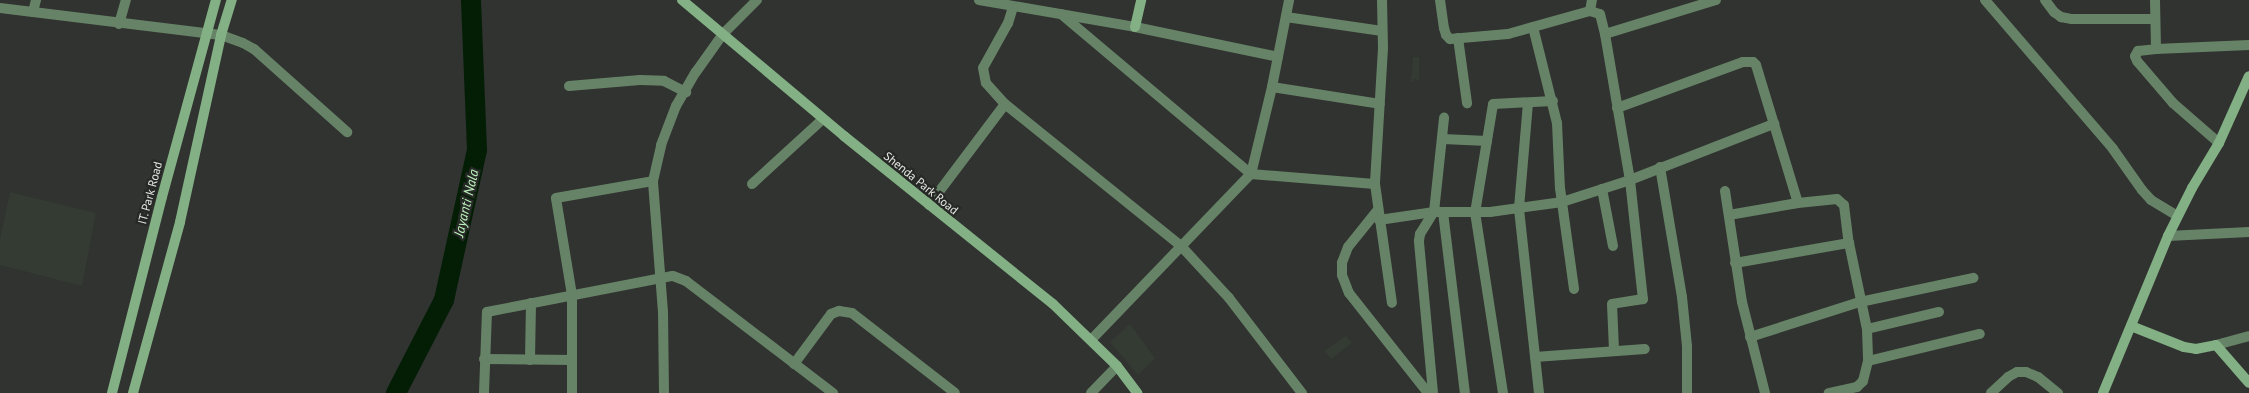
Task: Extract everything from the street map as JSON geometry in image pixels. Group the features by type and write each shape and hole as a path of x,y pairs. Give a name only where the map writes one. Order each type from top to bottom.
{"main road":[{"name":"IT. Park Road","path":"112,393 162,197 216,0"},
{"path":"133,393 180,222 222,35 232,0"},
{"name":"Shenda Park Road","path":"682,0 823,119 1053,304 1117,366 1137,393"},
{"path":"1135,27 1140,0"},
{"path":"2104,393 2168,236 2192,188 2219,143 2249,76"},
{"path":"2131,326 2184,347 2196,349 2216,345 2249,383"}],"street":[{"path":"34,12 36,0"},
{"path":"119,24 126,0"},
{"path":"664,393 660,277 653,180 666,131 676,106 686,92 696,72 723,34 756,0"},
{"path":"978,0 1020,5 1278,57"},
{"path":"1090,340 1251,174 1272,87 1289,0"},
{"path":"1382,0 1380,104 1375,184 1392,303"},
{"path":"1440,0 1446,35 1450,39 1508,34 1590,11 1600,14 1630,180 1643,299 1612,304 1614,350"},
{"path":"1590,11 1592,0"},
{"path":"1605,34 1716,0"},
{"path":"1985,0 2030,55 2113,149 2142,190 2151,200 2178,216"},
{"path":"2045,0 2054,12 2061,17 2071,19 2155,19"},
{"path":"2155,0 2156,50"},
{"path":"1020,5 983,68 986,83 1005,104 1181,246 1229,298 1302,393"},
{"path":"0,8 119,24 222,35 254,49 347,132"},
{"path":"1061,14 1251,174 1375,184"},
{"path":"1286,16 1382,31"},
{"path":"1533,27 1558,123 1562,202 1574,289"},
{"path":"1458,38 1467,103"},
{"path":"2219,143 2173,103 2137,61 2135,56 2138,51 2249,45"},
{"path":"1617,108 1748,62 1753,62 1758,70 1798,204"},
{"path":"569,86 640,80 664,81 686,92"},
{"path":"1272,87 1380,104"},
{"path":"1503,393 1475,213 1486,141 1493,104 1553,101"},
{"path":"1528,103 1519,209 1539,393"},
{"path":"929,205 1005,104"},
{"path":"1444,118 1439,212 1465,393"},
{"path":"752,184 823,119"},
{"path":"1428,393 1349,293 1342,276 1342,263 1348,247 1378,215 1439,212 1475,213 1519,209 1562,202 1630,180 1774,124"},
{"path":"1443,139 1486,141"},
{"path":"1660,167 1682,296 1687,346 1688,393"},
{"path":"572,393 572,295 556,198 653,180"},
{"path":"1602,189 1613,246"},
{"path":"1725,190 1735,263 1750,336 1765,393"},
{"path":"1729,215 1831,199 1841,200 1844,205 1849,243 1867,329 1868,361 1859,390 1829,393"},
{"path":"1433,393 1420,241 1423,228 1439,212"},
{"path":"2168,236 2249,232"},
{"path":"1735,263 1849,243"},
{"path":"484,393 487,312 673,276 686,281 757,332 794,364 833,393"},
{"path":"1750,336 1860,302 1973,278"},
{"path":"530,360 531,303"},
{"path":"794,364 831,314 839,311 852,313 955,393"},
{"path":"1867,329 1939,312"},
{"path":"1868,361 1980,334"},
{"path":"2216,345 2249,336"},
{"path":"1535,357 1645,349"},
{"path":"484,360 572,360"},
{"path":"1091,393 1117,366"},
{"path":"1991,393 2017,372 2026,372 2038,377 2058,393"}],"shaded area":[{"path":"1413,57 1419,57 1419,80 1414,79 1414,82 1411,81"},
{"path":"10,192 96,213 82,286 0,265 0,239"},
{"path":"1130,324 1155,358 1138,375 1110,342"},
{"path":"1346,336 1352,343 1331,359 1324,351"}],"waterway":[{"name":"Jayanti Nala","path":"396,393 444,300 477,150 471,0"}]}
